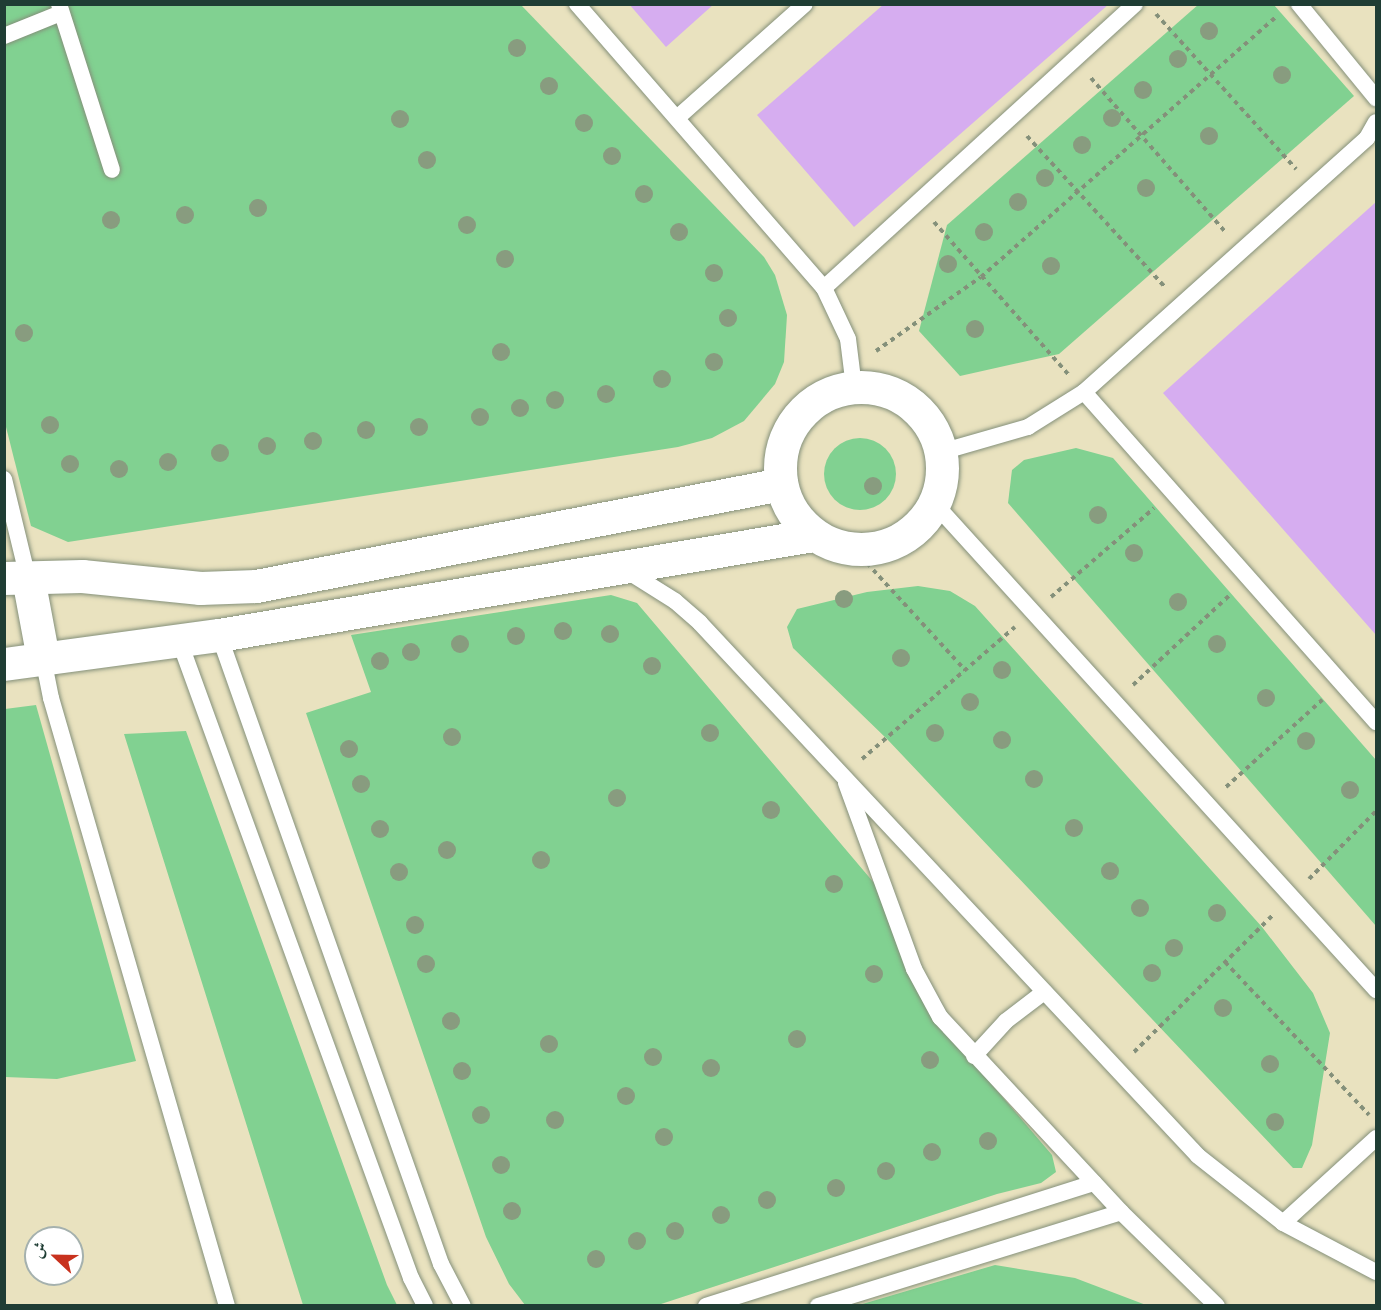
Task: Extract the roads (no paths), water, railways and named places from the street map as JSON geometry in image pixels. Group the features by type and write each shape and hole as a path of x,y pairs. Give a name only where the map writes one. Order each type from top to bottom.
{"street":[{"path":"853,377 910,402 924,416 941,452 940,487 934,503 921,524 901,539 879,548 855,550 833,545 813,535 798,520 781,484 784,439 795,419 822,397 853,377"},
{"path":"43,658 10,578 103,578 200,588 256,586 781,484"},
{"path":"4,664 219,635 813,535"}],"lane":[{"path":"577,4 824,288 848,339 853,377"},
{"path":"677,118 805,4"},
{"path":"824,288 1135,4"},
{"path":"1299,4 1377,98"},
{"path":"4,36 60,9 112,170"},
{"path":"941,452 1028,427 1084,392 1367,138 1377,122"},
{"path":"1084,392 1377,722"},
{"path":"4,479 10,578"},
{"path":"934,503 1377,990"},
{"path":"619,567 648,582 700,623 1198,1156 1283,1224 1377,1272"},
{"path":"219,635 441,1264 463,1305"},
{"path":"179,640 411,1278 425,1305"},
{"path":"43,658 51,698 227,1305"},
{"path":"843,776 918,978 939,1017 1121,1212 1217,1305"},
{"path":"974,1056 1006,1021 1044,992"},
{"path":"1283,1224 1377,1138"},
{"path":"706,1305 1094,1183"},
{"path":"818,1305 1121,1212"}]}
